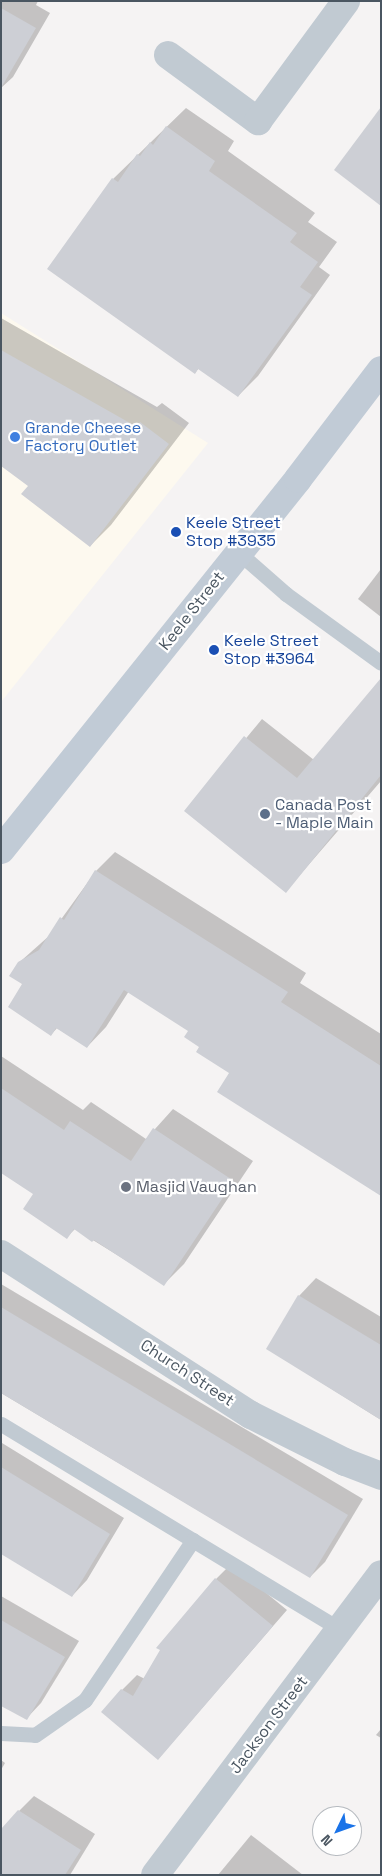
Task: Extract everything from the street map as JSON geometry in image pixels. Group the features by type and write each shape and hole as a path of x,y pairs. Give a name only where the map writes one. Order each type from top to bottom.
{"main road":[{"name":"Keele Street","path":"1,850 381,370"}],"street":[{"path":"168,55 258,121 346,1"},
{"name":"Church Street","path":"1,1254 251,1414 345,1462 381,1476"},
{"name":"Jackson Street","path":"154,1875 341,1630 381,1574"}],"lane":[{"path":"238,552 286,594 381,663"},
{"path":"1,1424 341,1630"},
{"path":"1,1733 35,1735 85,1700 193,1540"}],"shaded area":[{"path":"1,313 208,443 1,702"}],"building":[{"path":"1,8 36,28 1,88"},
{"path":"381,107 381,206 334,170"},
{"path":"166,126 215,161 209,171 297,233 290,242 318,262 300,287 312,295 238,397 198,369 195,374 47,269 112,178 118,182 137,154 140,156 150,142 153,145"},
{"path":"1,350 137,427 140,422 169,444 90,547 21,494 28,486 1,466"},
{"name":"Canada Post - Maple Main","path":"381,678 381,775 286,893 184,811 244,736 297,778"},
{"path":"95,870 288,992 281,1002 381,1066 381,1196 217,1092 229,1073 196,1052 199,1047 184,1037 188,1031 124,990 87,1048 56,1028 51,1036 8,1007 22,984 9,976 18,962 39,950 60,917 64,920"},
{"name":"Masjid Vaughan","path":"1,1088 64,1130 70,1121 131,1161 153,1128 234,1181 164,1286 74,1229 67,1239 23,1209 33,1194 1,1173"},
{"path":"298,1295 381,1345 381,1420 266,1349"},
{"path":"1,1307 348,1515 310,1578 1,1393"},
{"path":"1,1467 110,1534 72,1597 1,1554"},
{"path":"215,1578 273,1626 158,1760 101,1712 121,1689 133,1696 160,1650 156,1648"},
{"path":"1,1620 65,1657 27,1720 1,1706"},
{"path":"18,1810 81,1850 65,1875 1,1875 1,1829"}],"place":[{"name":"Grande Cheese Factory Outlet","path":"15,437"},
{"name":"Keele Street Stop #3935","path":"176,532"},
{"name":"Keele Street Stop #3964","path":"214,650"},
{"name":"Canada Post - Maple Main","path":"265,814"},
{"name":"Masjid Vaughan","path":"126,1187"}]}
